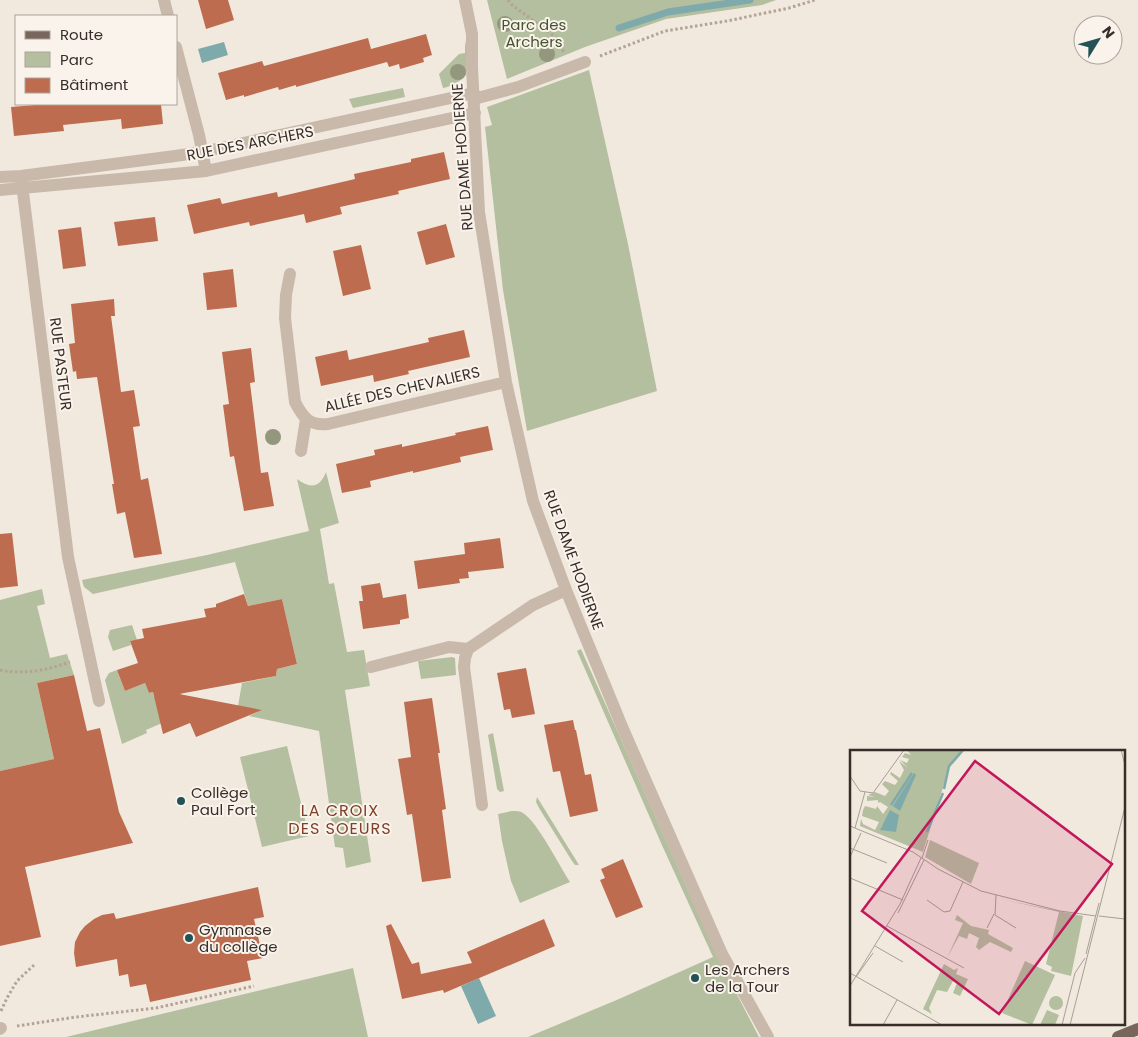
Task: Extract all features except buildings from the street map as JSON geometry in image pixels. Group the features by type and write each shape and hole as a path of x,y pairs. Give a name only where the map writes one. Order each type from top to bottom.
{"main road":[{"path":"1118,1037 1138,1029"},
{"path":"1133,1037 1138,1035"}],"street":[{"path":"164,0 168,15"},
{"name":"RUE DAME HODIERNE","path":"465,0 472,34 479,212 506,382 533,501 566,590 623,729 722,954 768,1037"},
{"path":"178,55 206,171"},
{"name":"RUE DES ARCHERS","path":"0,190 22,182 202,152 518,87 586,62"},
{"name":"RUE DES ARCHERS","path":"0,177 22,182 206,171 475,113"},
{"name":"RUE PASTEUR","path":"22,182 68,557 99,701"},
{"name":"ALLÉE DES CHEVALIERS","path":"290,274 286,295 285,318 295,402 306,419 317,425 506,382"},
{"name":"ALLÉE DES CHEVALIERS","path":"301,451 306,419"},
{"path":"482,805 464,667 468,649 533,605 566,590"},
{"path":"371,667 449,647 468,649"}],"path":[{"path":"508,0 558,39 565,56 566,69"},
{"path":"586,62 665,32 789,8 815,0"},
{"path":"0,670 8,672 34,672 70,662"},
{"path":"0,1014 7,998 18,981 34,966"},
{"path":"1,1028 156,1008 254,986"}],"green space":[{"name":"Parc des Archers","path":"487,0 776,0 762,5 666,19 585,47 507,79"},
{"path":"465,40 468,58 466,75 456,83 443,88 439,74 459,54 465,53"},
{"path":"589,70 628,244 657,391 527,431 503,290 485,127 492,125 487,107"},
{"path":"403,88 405,97 353,108 349,99"},
{"path":"326,472 339,523 320,529 329,584 334,583 347,652 364,650 370,686 345,690 371,862 346,868 343,848 335,847 319,731 249,716 261,710 238,706 242,683 276,676 277,669 297,664 282,599 248,606 235,562 93,594 84,587 82,580 207,555 309,531 297,479 306,484 314,485 321,481"},
{"path":"42,589 45,604 37,606 50,658 67,654 74,675 37,683 54,759 0,771 0,600"},
{"path":"132,625 137,640 130,641 131,645 113,651 108,637 110,630"},
{"name":"Les Archers de la Tour","path":"581,649 717,956 759,1037 528,1037 713,957 577,651"},
{"path":"455,658 456,675 421,679 418,661"},
{"path":"117,670 125,691 145,683 149,693 153,692 154,697 181,691 185,713 146,730 147,733 122,744 105,680 109,673"},
{"path":"493,733 504,791 500,792 497,789 488,735"},
{"path":"287,746 309,836 262,847 240,757"},
{"path":"537,797 579,865 575,865 572,861 539,808 536,802"},
{"path":"512,811 523,813 535,825 570,882 520,903 511,881 498,814"},
{"path":"353,968 368,1037 66,1037"}],"water":[{"path":"224,42 228,55 202,63 198,49"},
{"path":"479,978 496,1016 478,1024 461,986"}],"waterway":[{"path":"619,28 668,12 750,0"}],"place":[{"name":"Collège Paul Fort","path":"181,801"},
{"name":"Gymnase du collège","path":"189,938"},
{"name":"Les Archers de la Tour","path":"695,978"}],"district":[{"name":"LA CROIX DES SOEURS","path":"340,819"}]}
